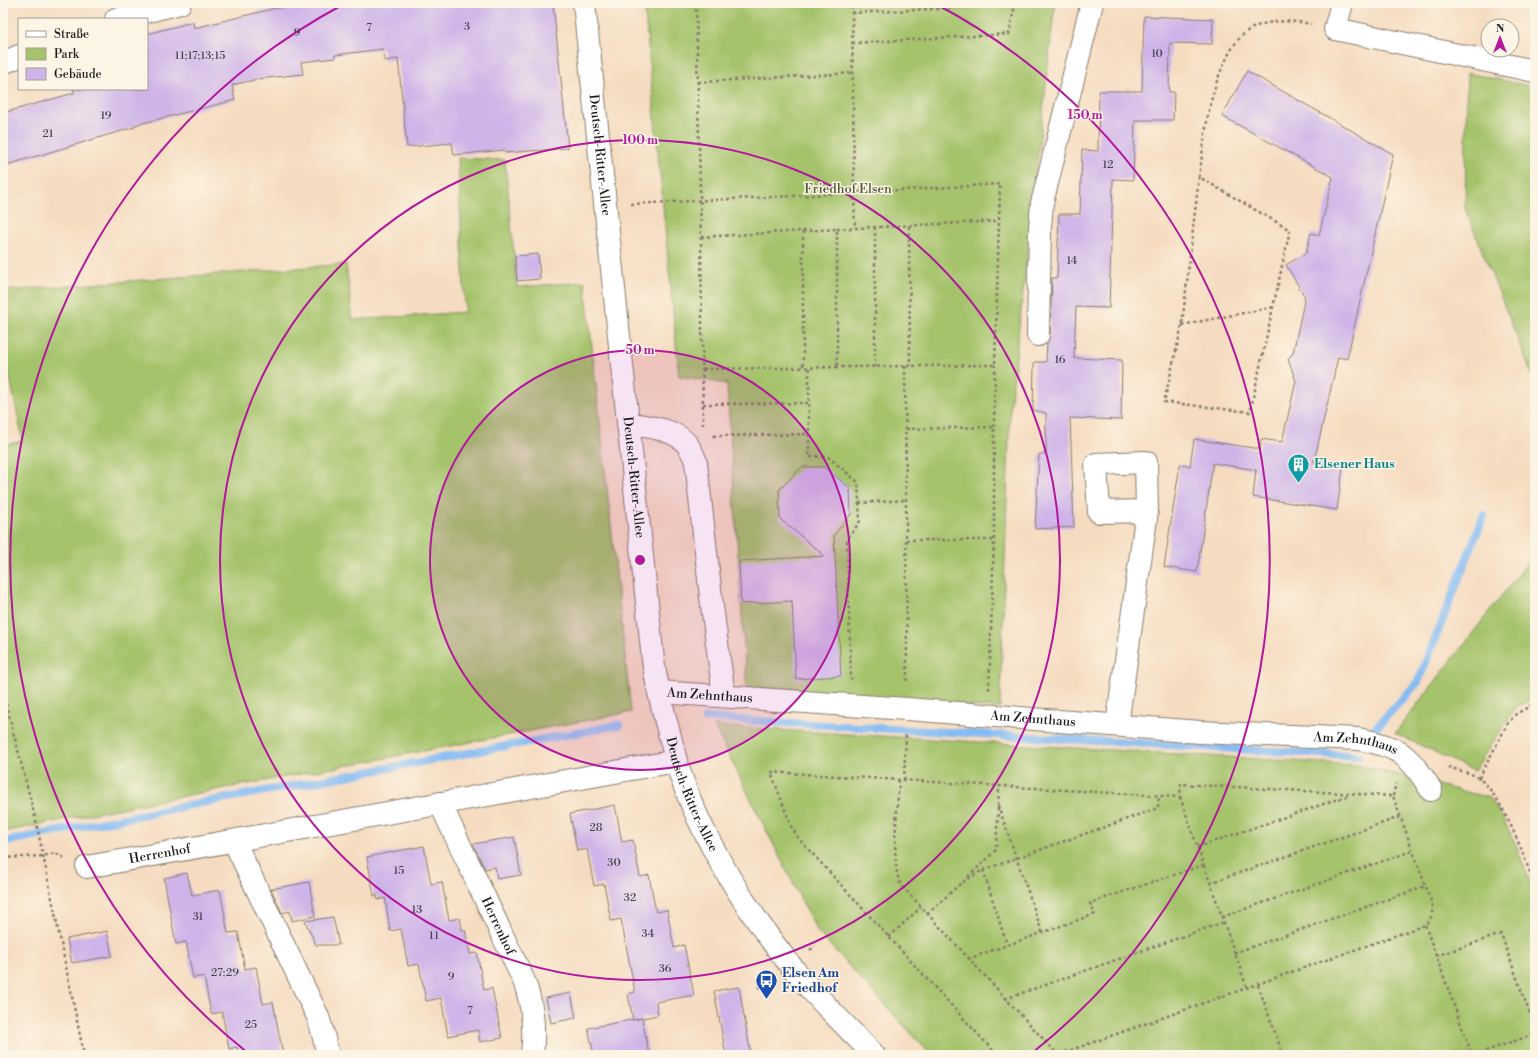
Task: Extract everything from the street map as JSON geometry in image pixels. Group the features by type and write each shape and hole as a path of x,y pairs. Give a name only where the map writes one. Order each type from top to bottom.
{"street":[{"path":"120,18 180,3"},
{"name":"Deutsch-Ritter-Allee","path":"584,3 592,62 605,206 653,660 658,692 676,761 708,838 725,870 742,897 774,944 805,983 874,1055"},
{"path":"1038,335 1040,227 1042,203 1092,3"},
{"path":"1342,3 1335,29 1535,71"},
{"path":"3,63 18,56"},
{"path":"628,423 675,434 686,442 691,449 696,462 712,606 724,696"},
{"path":"1117,724 1147,511"},
{"name":"Am Zehnthaus","path":"658,692 1117,724 1200,732 1358,739 1384,744 1398,750 1415,766 1431,790"},
{"name":"Herrenhof","path":"87,868 676,761"},
{"name":"Herrenhof","path":"440,803 524,981 532,1010 534,1042 532,1055"},
{"path":"234,841 318,1017 328,1055"}],"path":[{"path":"696,3 702,237 704,430"},
{"path":"852,3 855,228"},
{"path":"852,13 1015,4 1009,34 852,43"},
{"path":"1199,177 1290,230 1250,412 1164,402 1182,325 1199,177 1208,110 1215,84 1229,54 1240,38 1247,32 1273,22 1303,22 1335,29"},
{"path":"698,82 853,73"},
{"path":"605,206 1000,184 995,365 994,540 989,690"},
{"path":"702,237 999,221"},
{"path":"909,226 910,366"},
{"path":"875,227 875,367"},
{"path":"837,229 837,367"},
{"path":"803,231 803,368"},
{"path":"1182,325 1274,307"},
{"path":"703,369 995,365"},
{"path":"905,366 907,709"},
{"path":"809,368 810,457 827,456 858,482 860,521 847,540 851,705"},
{"path":"703,404 810,403"},
{"path":"906,429 994,427"},
{"path":"711,436 810,434"},
{"path":"859,503 905,500"},
{"path":"906,540 994,540"},
{"path":"3,692 36,821 84,1055"},
{"path":"1478,778 1508,723 1516,714 1535,703"},
{"path":"904,780 905,744"},
{"path":"1441,765 1478,778 1492,794 1507,820 1535,886"},
{"path":"997,1055 799,839 791,826 771,772 1180,797"},
{"path":"900,780 895,861 896,875 903,888 1058,1055 1425,925 1433,910 1431,899 1393,796 1181,784 1180,797 1247,988"},
{"path":"927,914 996,850 999,786"},
{"path":"1197,847 1352,794"},
{"path":"960,884 983,870 1158,808 1159,796"},
{"path":"998,805 1042,932"},
{"path":"1210,883 1400,817"},
{"path":"1222,916 1413,851"},
{"path":"3,858 42,856"},
{"path":"968,959 1095,914 1090,903 1204,865"},
{"path":"983,870 1008,945"},
{"path":"1234,953 1426,886"},
{"path":"889,937 921,907"},
{"path":"1005,999 1224,922"},
{"path":"1425,925 1473,1055 1535,1034"},
{"path":"1436,956 1501,934 1535,1028"},
{"path":"1258,985 1283,1055"}],"green space":[{"name":"Friedhof Elsen","path":"644,3 1055,3 1010,409 1000,708 747,693 727,384 679,376"},
{"path":"1467,73 1535,87 1535,382 1465,208"},
{"path":"458,158 505,160 517,287 585,282 631,712 146,803 3,832 3,445 23,441 3,344 3,291 346,264 353,320 465,312"},
{"path":"1535,553 1535,698 1517,706 1474,771 1395,733"},
{"path":"714,726 1358,765 1490,798 1502,817 1516,845 1535,896 1535,1055 931,1055 817,931"}],"building":[{"path":"293,3 553,3 568,148 505,153 505,150 454,155 452,143 407,147 398,59 384,61 383,49 335,55 335,58 301,62 303,74 258,79 232,85 235,100 135,125 135,127 3,166 3,113 74,93 73,90 148,90 148,34 193,22 194,28 272,9 293,6"},
{"path":"1144,16 1213,19 1212,44 1170,43 1169,92 1174,92 1173,120 1135,120 1133,180 1113,179 1109,308 1076,307 1074,358 1122,360 1121,420 1070,418 1074,527 1035,529 1039,454 1046,454 1046,413 1033,410 1034,362 1046,362 1047,343 1050,335 1052,278 1057,278 1059,214 1080,214 1082,150 1098,151 1099,91 1142,91"},
{"path":"1247,71 1393,154 1347,359 1338,357 1314,462 1343,467 1337,510 1253,497 1256,470 1213,463 1197,572 1164,567 1180,464 1190,466 1194,439 1260,449 1261,439 1282,442 1296,381 1288,359 1293,353 1305,297 1286,265 1306,253 1311,233 1319,235 1333,177 1222,116"},
{"path":"538,254 540,279 517,281 515,256"},
{"path":"802,467 824,467 850,488 851,514 834,535 841,676 796,679 792,601 741,604 739,561 825,556 780,519 779,490"},
{"path":"615,805 622,842 633,840 640,877 649,875 656,912 667,910 674,948 684,945 694,995 656,1002 658,1015 633,1020 628,994 635,992 621,919 611,921 604,884 594,886 587,849 577,851 570,814"},
{"path":"514,837 521,875 497,879 495,867 485,869 473,844"},
{"path":"424,846 431,884 442,882 449,920 460,918 462,930 465,930 470,954 477,953 484,990 492,988 502,1038 480,1042 478,1030 448,1036 441,998 426,1001 419,964 408,966 401,929 390,931 385,898 378,900 377,895 374,896 367,857"},
{"path":"187,873 192,895 220,890 228,933 238,932 245,969 256,967 263,1004 273,1002 283,1055 239,1055 237,1047 229,1049 222,1012 211,1014 204,976 193,978 186,942 176,944 164,878"},
{"path":"309,882 315,916 292,921 290,911 282,913 271,889"},
{"path":"333,917 339,945 316,945 305,921"},
{"path":"107,931 112,956 72,963 67,939"},
{"path":"739,987 751,1055 726,1055 714,991"},
{"path":"571,993 576,1018 551,1023 546,998"},
{"path":"642,1018 649,1055 594,1055 588,1028"}],"waterway":[{"path":"1371,733 1418,682 1484,515"},
{"path":"705,718 1358,756"},
{"path":"3,842 201,803 619,725"}],"place":[{"name":"Elsener Haus","path":"1298,484"},
{"name":"Elsen Am Friedhof","path":"767,1000"}]}
